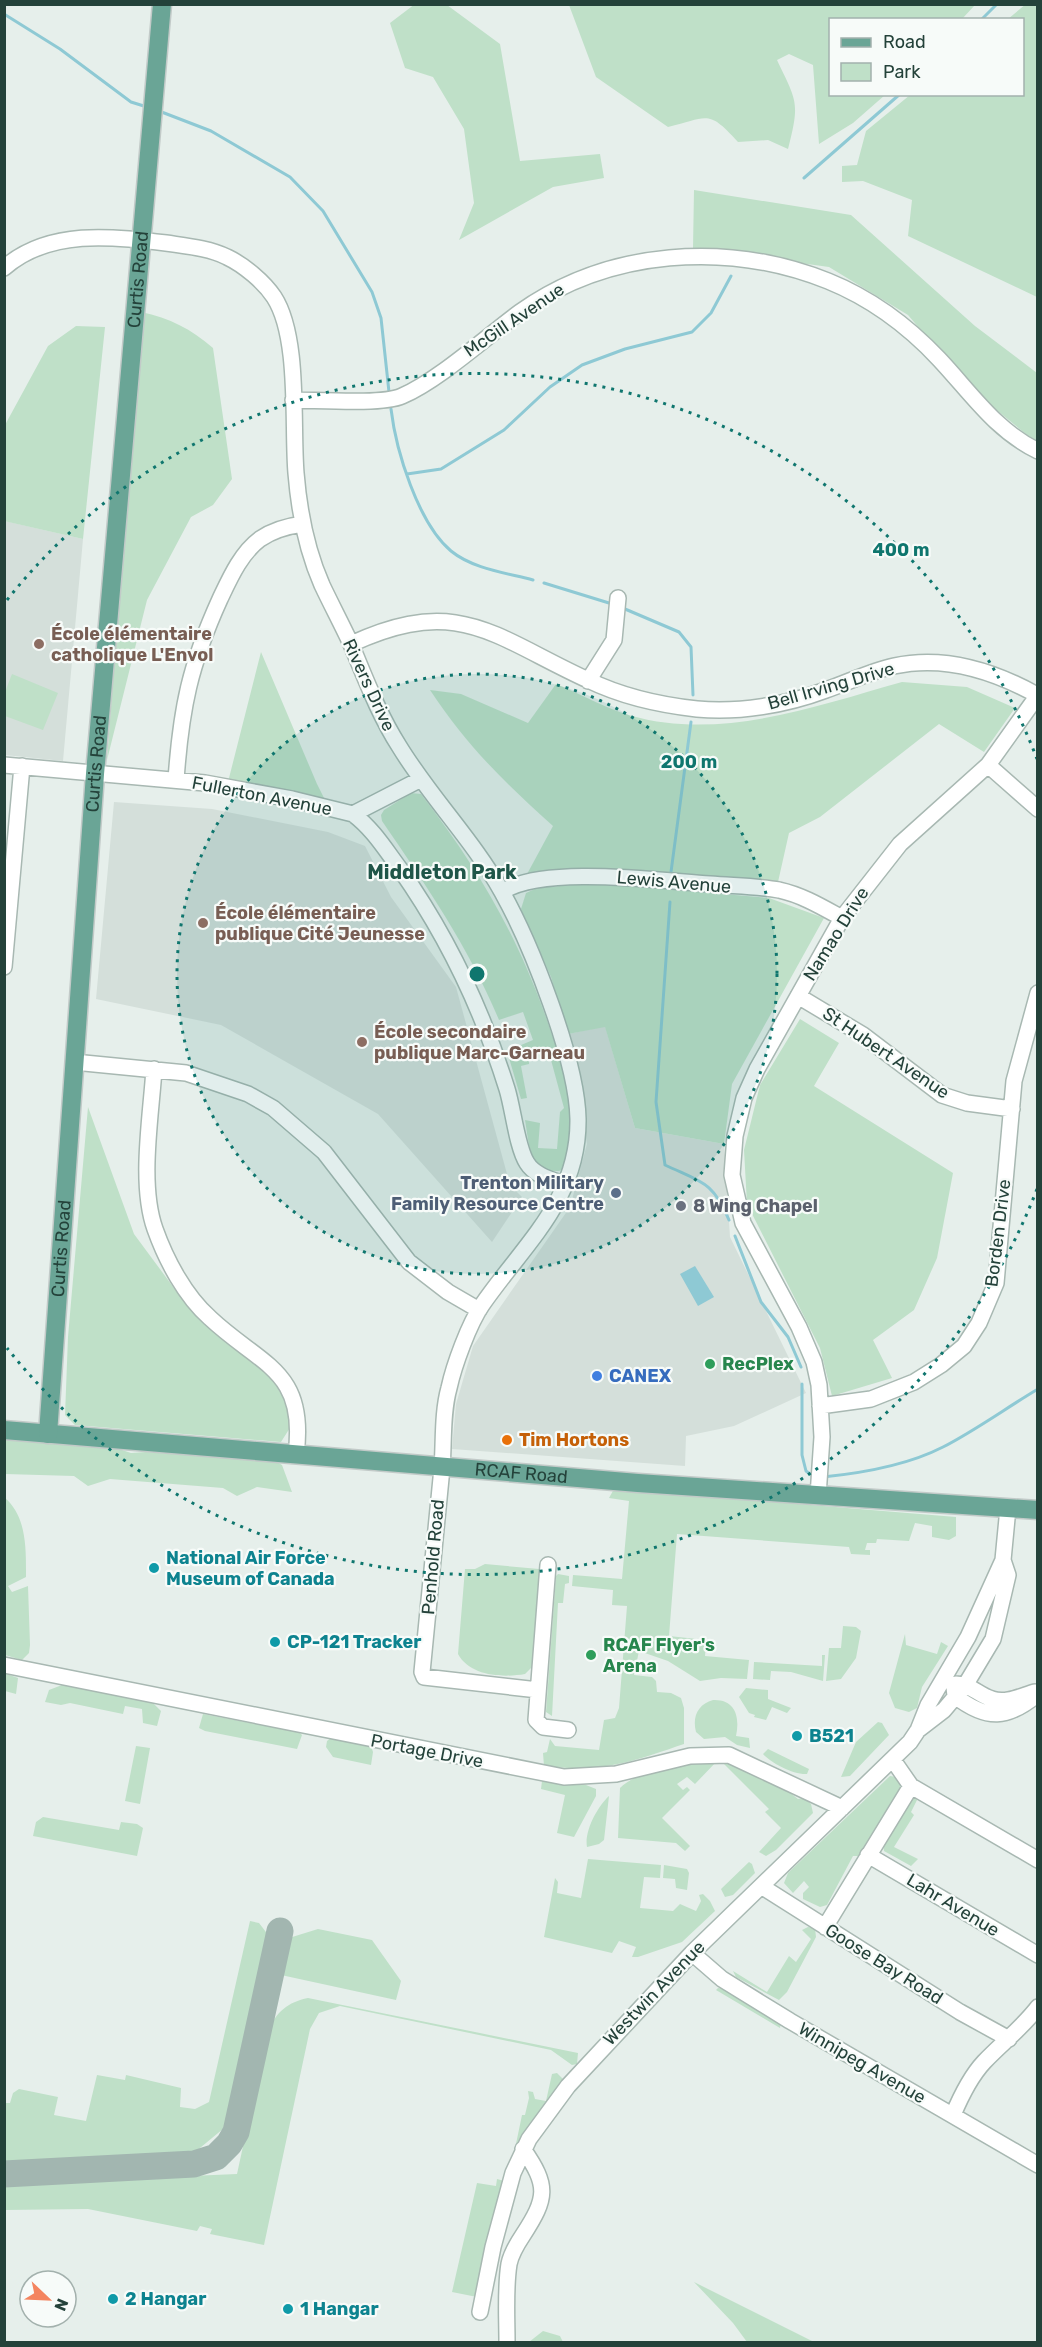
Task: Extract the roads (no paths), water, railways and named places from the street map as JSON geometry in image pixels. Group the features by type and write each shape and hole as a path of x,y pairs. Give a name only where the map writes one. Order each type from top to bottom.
{"main road":[{"name":"Curtis Road","path":"48,1434 95,774 162,4"},
{"name":"RCAF Road","path":"4,1430 442,1467 819,1484 1038,1510"}],"street":[{"name":"Rivers Drive","path":"4,268 17,257 60,241 96,237 141,240 202,249 227,256 250,271 274,297 288,330 296,477 303,524 320,581 351,644 363,680 381,714 421,779 502,892 525,941 569,1067 578,1113 578,1133 572,1169 550,1216 479,1310 448,1389 442,1467"},
{"name":"McGill Avenue","path":"293,400 400,397 421,385 523,311 573,280 651,260 690,256 723,257 762,261 792,269 829,282 873,304 896,320 938,358 992,420 1038,451"},
{"path":"176,780 180,725 185,695 201,642 229,579 246,552 261,538 283,527 303,524"},
{"path":"588,681 614,640 618,598"},
{"name":"Bell Irving Drive","path":"351,644 395,628 419,623 445,621 461,623 508,638 588,681 656,702 698,709 736,709 797,699 895,666 934,662 970,667 1018,685 1037,695"},
{"name":"Namao Drive","path":"819,1484 820,1406 814,1362 800,1327 743,1223 732,1175 735,1136 744,1098 842,918 900,844 988,765 1037,695"},
{"name":"Fullerton Avenue","path":"4,765 225,786 353,814 421,779"},
{"path":"988,765 1038,809"},
{"path":"4,967 8,885 22,766"},
{"path":"353,814 372,830 406,877 439,926 458,963 483,1018 508,1090 525,1162 541,1175 566,1185"},
{"name":"Lewis Avenue","path":"502,892 511,886 526,883 598,875 779,890 811,901 842,918"},
{"name":"Borden Drive","path":"820,1406 871,1399 914,1382 941,1365 964,1346 979,1323 996,1283 1014,1081 1038,993"},
{"name":"St Hubert Avenue","path":"798,996 863,1035 942,1095 967,1103 1012,1109"},
{"path":"74,1062 186,1073 248,1094 273,1108 324,1152 409,1262 448,1293 479,1310"},
{"path":"154,1070 148,1169 149,1198 155,1228 182,1285 199,1307 288,1384 297,1407 299,1429 296,1454"},
{"name":"Penhold Road","path":"442,1467 422,1672 424,1677 538,1690"},
{"name":"Westwin Avenue","path":"480,2312 513,2173 524,2149 568,2086 692,1953 893,1760 918,1731 944,1710 954,1688 968,1637 1003,1560 1008,1508"},
{"name":"Westwin Avenue","path":"954,1688 985,1655 998,1623 1008,1575 1003,1560"},
{"path":"548,1565 536,1714 539,1725 568,1730"},
{"name":"Portage Drive","path":"4,1665 564,1777 616,1774 690,1756 729,1755 842,1808"},
{"path":"954,1688 981,1712 1000,1715 1020,1709 1038,1693"},
{"path":"893,1760 911,1786 1038,1860"},
{"path":"825,1927 911,1786"},
{"name":"Lahr Avenue","path":"868,1855 1038,1955"},
{"name":"Goose Bay Road","path":"761,1886 960,2012 1009,2039"},
{"name":"Winnipeg Avenue","path":"692,1953 722,1979 790,2021 1038,2165"},
{"path":"953,2115 964,2090 977,2072 1038,2007"},
{"path":"507,2343 509,2264 515,2247 536,2215 544,2189 541,2177 524,2149"}],"water":[{"path":"695,1266 714,1297 698,1306 680,1274"}],"waterway":[{"path":"983,18 997,4"},
{"path":"4,14 60,49 131,102 147,107"},
{"path":"804,178 898,96"},
{"path":"159,111 211,131 290,177 323,211 372,292 381,318 389,392"},
{"path":"407,474 441,469 504,430 550,387 582,365 625,349 692,332 711,313 731,276"},
{"path":"391,409 398,445 410,485 428,523 439,539 451,551 469,562 533,580"},
{"path":"544,583 609,603"},
{"path":"625,609 679,632 691,647 693,695"},
{"path":"671,872 691,722"},
{"path":"670,902 656,1102 665,1165 697,1180 711,1190 729,1220"},
{"path":"735,1236 761,1302 788,1337 801,1367"},
{"path":"802,1384 802,1455 806,1471 814,1477"},
{"path":"823,1477 885,1467 915,1459 943,1447 1038,1389"}],"place":[{"name":"École élémentaire catholique L'Envol","path":"39,644"},
{"name":"École élémentaire publique Cité Jeunesse","path":"203,923"},
{"name":"École secondaire publique Marc-Garneau","path":"362,1042"},
{"name":"Trenton Military Family Resource Centre","path":"616,1193"},
{"name":"8 Wing Chapel","path":"681,1206"},
{"name":"RecPlex","path":"710,1364"},
{"name":"CANEX","path":"597,1376"},
{"name":"Tim Hortons","path":"507,1440"},
{"name":"National Air Force Museum of Canada","path":"154,1568"},
{"name":"CP-121 Tracker","path":"275,1642"},
{"name":"RCAF Flyer's Arena","path":"591,1655"},
{"name":"B521","path":"797,1736"},
{"name":"2 Hangar","path":"113,2299"},
{"name":"1 Hangar","path":"288,2309"}],"district":[{"name":"Middleton Park","path":"442,872"}]}
